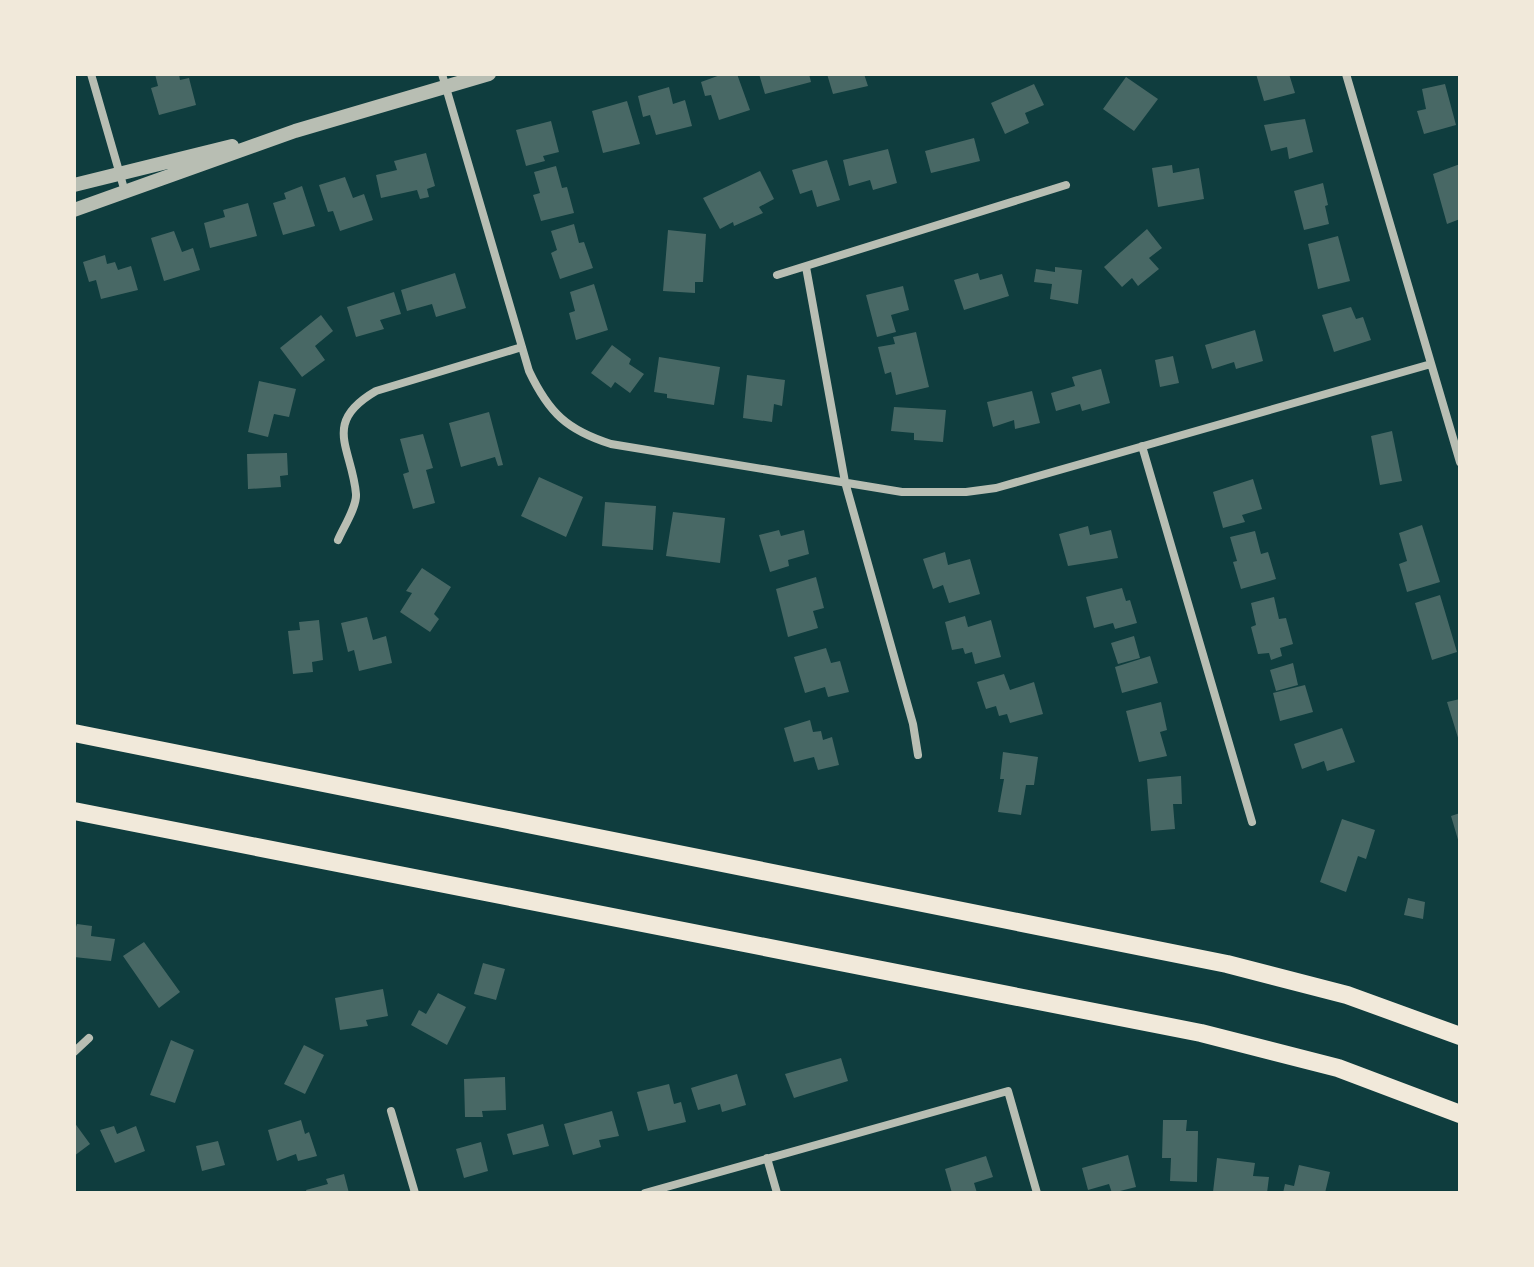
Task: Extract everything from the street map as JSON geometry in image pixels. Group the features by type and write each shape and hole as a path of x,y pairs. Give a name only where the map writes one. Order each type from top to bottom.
{"highway":[{"path":"74,733 1227,964 1347,995 1460,1036"},
{"path":"74,811 1201,1033 1338,1068 1460,1114"}],"street":[{"path":"91,74 126,193"},
{"path":"74,210 443,80 489,74"},
{"path":"1346,74 1460,462"},
{"path":"443,80 529,371 542,397 560,419 584,436 611,444 902,492 966,492 996,488 1431,364"},
{"path":"74,185 295,131"},
{"path":"777,275 1066,185"},
{"path":"806,267 845,482 909,709 918,755"},
{"path":"338,540 357,497 343,434 348,415 360,401 376,391 522,347"},
{"path":"1142,446 1252,822"},
{"path":"74,1052 89,1038"},
{"path":"645,1193 1008,1091 1037,1193"},
{"path":"391,1111 415,1193"},
{"path":"767,1158 777,1193"}],"building":[{"path":"155,74 179,74 180,80 189,78 196,105 159,115 151,88 158,86"},
{"path":"723,74 737,74 750,110 719,120 711,95 705,96 701,82"},
{"path":"759,74 809,74 811,82 765,94"},
{"path":"827,74 864,74 868,86 833,94"},
{"path":"1256,74 1289,74 1295,93 1264,101"},
{"path":"1126,77 1158,99 1134,131 1103,109"},
{"path":"1034,84 1044,105 1025,113 1029,123 1005,134 991,103"},
{"path":"1445,84 1456,125 1424,134 1417,111 1426,109 1422,89"},
{"path":"669,87 673,104 685,100 692,126 656,135 650,115 643,117 638,96"},
{"path":"627,101 640,144 603,153 592,111"},
{"path":"1305,119 1313,152 1289,159 1287,147 1271,151 1264,125"},
{"path":"551,121 559,152 543,156 545,161 526,166 516,130"},
{"path":"974,138 980,161 931,173 925,151"},
{"path":"888,149 897,183 873,190 870,180 849,186 843,160"},
{"path":"426,153 435,186 427,189 429,197 420,199 417,190 381,198 376,175 397,170 394,161"},
{"path":"827,160 840,200 817,207 812,190 800,194 792,170"},
{"path":"1460,164 1460,219 1447,224 1433,174"},
{"path":"1172,165 1173,173 1199,168 1204,199 1158,207 1152,168"},
{"path":"556,166 562,188 567,187 574,213 541,221 533,195 540,193 534,172"},
{"path":"760,171 774,199 759,207 763,213 720,229 703,198"},
{"path":"345,177 353,198 364,194 373,220 340,231 333,211 328,212 319,185"},
{"path":"1323,183 1329,224 1304,230 1294,191"},
{"path":"302,186 315,226 283,235 273,203 286,199 284,193"},
{"path":"248,203 257,236 210,248 204,223 225,217 223,210"},
{"path":"574,224 579,243 584,242 593,268 560,279 551,253 557,250 551,231"},
{"path":"1147,229 1162,248 1149,258 1159,269 1138,286 1132,278 1122,287 1104,267"},
{"path":"668,230 706,234 703,282 695,282 695,293 663,291"},
{"path":"174,231 182,252 193,248 200,270 164,281 151,238"},
{"path":"1338,236 1350,281 1318,289 1308,244"},
{"path":"105,255 107,264 115,262 118,270 131,266 138,290 101,299 96,280 89,282 83,262"},
{"path":"1055,267 1082,270 1078,304 1050,299 1052,284 1034,282 1036,269 1055,272"},
{"path":"455,273 466,308 436,317 432,304 407,311 401,290"},
{"path":"978,273 980,280 1002,274 1009,296 964,310 954,280"},
{"path":"594,284 608,330 576,340 569,313 575,311 570,292"},
{"path":"903,286 909,310 891,315 896,332 877,337 866,295"},
{"path":"394,292 401,314 380,320 384,329 356,337 347,307"},
{"path":"1351,307 1356,319 1363,317 1371,340 1334,352 1322,315"},
{"path":"321,315 333,331 315,346 325,360 302,377 280,348"},
{"path":"1255,330 1263,361 1236,369 1234,362 1212,369 1205,345"},
{"path":"916,332 929,387 896,395 891,372 885,374 878,347 895,344 893,337"},
{"path":"612,345 631,359 629,364 644,374 630,393 615,382 611,388 591,373"},
{"path":"1173,356 1179,383 1160,387 1155,360"},
{"path":"659,357 720,367 714,405 667,398 667,394 654,392"},
{"path":"1101,369 1110,403 1082,411 1080,404 1056,411 1051,393 1075,386 1072,377"},
{"path":"747,375 785,380 782,406 774,404 772,422 743,418"},
{"path":"259,381 296,389 289,417 274,414 268,437 248,432"},
{"path":"1032,391 1040,423 1015,429 1014,420 993,427 987,402"},
{"path":"894,407 946,410 943,442 914,440 914,433 891,431"},
{"path":"489,412 503,465 498,466 495,457 461,467 449,423"},
{"path":"1392,431 1402,481 1380,485 1371,436"},
{"path":"423,434 433,468 426,470 435,503 413,509 403,474 409,472 400,439"},
{"path":"287,453 288,475 280,476 281,487 248,489 247,454"},
{"path":"539,477 583,497 566,537 521,516"},
{"path":"1253,479 1262,509 1242,515 1245,522 1223,528 1213,492"},
{"path":"605,502 656,506 653,550 602,546"},
{"path":"673,512 725,518 720,563 666,556"},
{"path":"1422,525 1440,582 1407,592 1399,564 1407,561 1399,533"},
{"path":"1088,526 1090,535 1111,530 1118,558 1068,566 1059,534"},
{"path":"779,530 781,536 804,530 809,554 788,560 789,566 770,572 759,535"},
{"path":"1255,531 1261,554 1268,552 1276,579 1241,589 1230,537"},
{"path":"945,552 948,565 970,559 980,594 949,603 943,585 933,589 923,559"},
{"path":"422,568 451,587 434,614 439,619 430,632 400,612 412,593 406,591"},
{"path":"816,577 824,608 813,611 818,628 788,637 776,589"},
{"path":"1122,588 1126,601 1130,600 1137,623 1115,629 1113,623 1094,628 1086,597"},
{"path":"1440,595 1457,652 1432,660 1415,603"},
{"path":"1274,597 1279,619 1286,618 1293,644 1280,648 1282,656 1271,660 1269,653 1258,654 1251,627 1256,625 1251,603"},
{"path":"965,616 968,627 991,620 1001,657 975,664 972,652 965,654 963,648 952,650 945,622"},
{"path":"367,617 373,640 386,636 392,663 359,671 354,650 348,652 341,623"},
{"path":"319,620 323,660 312,662 313,672 293,674 288,631 300,630 299,622"},
{"path":"1134,636 1140,658 1118,664 1111,643"},
{"path":"826,648 831,663 840,661 849,692 828,697 825,687 805,693 794,657"},
{"path":"1150,656 1158,683 1122,693 1115,667"},
{"path":"1293,663 1298,685 1276,691 1270,670"},
{"path":"1004,674 1010,690 1034,682 1043,714 1010,723 1007,714 999,716 996,706 986,709 977,682"},
{"path":"1305,685 1313,712 1280,721 1273,693"},
{"path":"1460,699 1460,740 1459,741 1447,702"},
{"path":"1161,702 1167,730 1160,732 1167,756 1139,762 1126,711"},
{"path":"810,720 813,732 821,731 823,740 832,737 839,765 818,770 814,757 794,762 784,728"},
{"path":"1342,728 1355,762 1327,771 1324,761 1302,769 1294,744"},
{"path":"1003,752 1038,757 1034,785 1026,785 1021,815 998,812 1004,779 1000,779"},
{"path":"1181,776 1182,804 1173,804 1175,829 1151,831 1147,779"},
{"path":"1460,813 1460,843 1459,843 1451,816"},
{"path":"1342,819 1375,830 1366,859 1358,856 1346,892 1320,882"},
{"path":"1408,898 1425,902 1423,919 1404,915"},
{"path":"77,924 92,926 91,936 115,939 111,961 74,957"},
{"path":"144,942 180,992 159,1008 123,956"},
{"path":"483,963 505,969 496,1000 474,994"},
{"path":"383,989 388,1016 366,1020 368,1026 340,1030 335,998"},
{"path":"438,993 466,1007 447,1045 411,1025 419,1010 426,1014"},
{"path":"171,1040 194,1050 175,1103 150,1095"},
{"path":"304,1045 324,1055 305,1094 284,1084"},
{"path":"841,1058 848,1081 794,1098 785,1074"},
{"path":"737,1074 746,1105 722,1112 720,1104 698,1110 691,1088"},
{"path":"505,1077 506,1110 482,1111 483,1117 465,1117 464,1079"},
{"path":"669,1084 674,1104 681,1102 686,1122 648,1131 637,1092"},
{"path":"612,1111 619,1136 599,1140 601,1147 573,1155 564,1124"},
{"path":"301,1120 305,1134 309,1132 317,1156 298,1161 296,1154 277,1161 268,1130"},
{"path":"1163,1120 1187,1120 1186,1131 1198,1131 1197,1182 1170,1181 1171,1158 1162,1158"},
{"path":"74,1122 90,1144 74,1156"},
{"path":"543,1124 549,1146 513,1155 507,1134"},
{"path":"114,1126 117,1134 136,1126 145,1151 115,1163 100,1130"},
{"path":"218,1141 225,1165 202,1171 196,1146"},
{"path":"481,1142 488,1171 464,1178 456,1149"},
{"path":"1128,1155 1136,1187 1112,1193 1109,1184 1088,1190 1082,1168"},
{"path":"986,1156 993,1177 974,1183 977,1193 952,1193 945,1169"},
{"path":"1217,1158 1255,1163 1253,1176 1269,1177 1267,1193 1213,1192"},
{"path":"1299,1165 1330,1172 1325,1193 1283,1193 1285,1184 1294,1186"},
{"path":"344,1174 349,1193 307,1193 306,1190 328,1184 326,1179"}]}
